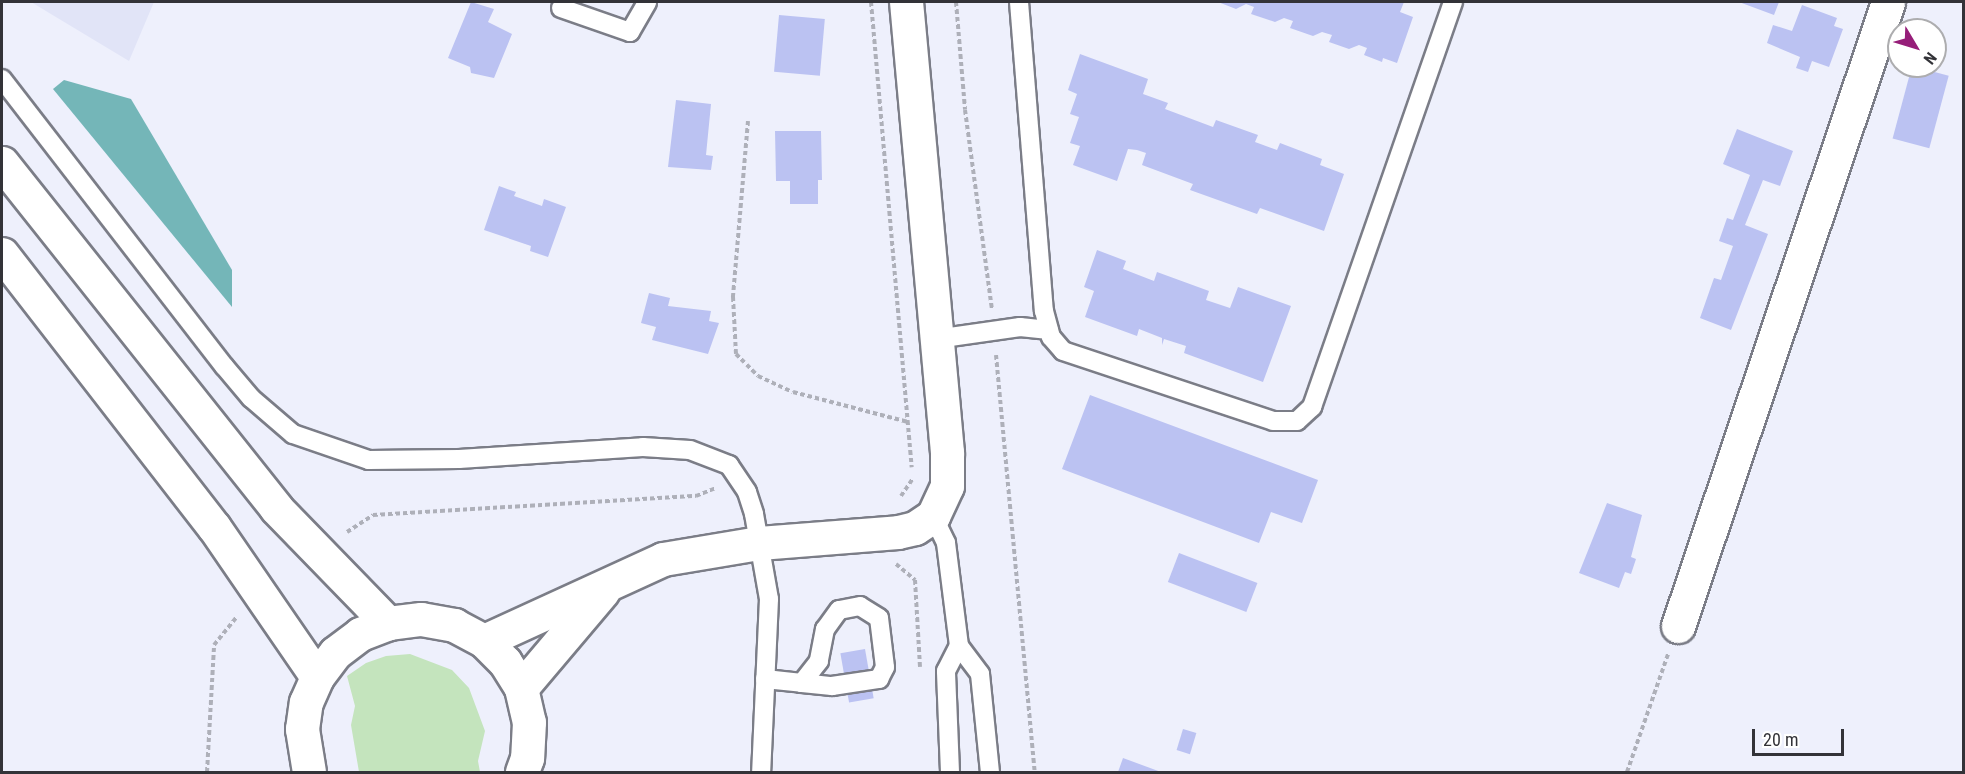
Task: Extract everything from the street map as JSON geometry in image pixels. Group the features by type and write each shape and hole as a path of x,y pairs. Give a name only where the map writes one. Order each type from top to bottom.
{"street":[{"path":"484,641 663,559 759,543 866,535 915,528 933,516 947,486 906,2"},
{"path":"1678,626 1888,2"},
{"path":"2,163 276,508 388,623"},
{"path":"2,254 214,526 317,677"},
{"path":"521,688 609,585"},
{"path":"309,772 302,729 306,702 317,677 335,652 360,634 388,623 421,619 454,626 484,641 505,662 521,688 530,722 527,758 522,772"}],"lane":[{"path":"561,8 630,32 647,2"},
{"path":"1019,2 1044,311 1049,330 1063,351 1273,421 1297,422 1312,407 1453,2"},
{"path":"2,79 224,366 251,398 293,434 369,460 665,447 710,455 729,465 747,492 759,543 768,599 761,772"},
{"path":"936,339 994,331 1049,330"},
{"path":"933,516 946,543 959,646 980,674 990,772"},
{"path":"765,679 802,683 832,686 879,679 885,667 879,618 860,606 838,610 825,629 819,661 802,683"},
{"path":"950,772 946,671 959,646"}],"path":[{"path":"871,2 913,477 904,495 896,499"},
{"path":"956,2 965,110 994,331 1035,772"},
{"path":"748,121 733,297 736,354 758,376 793,392 908,422"},
{"path":"347,531 373,515 696,496 737,476"},
{"path":"866,535 870,561 895,564 915,580 921,670"},
{"path":"207,772 214,645 238,616"},
{"path":"1627,772 1678,626"}],"shaded area":[{"path":"31,2 154,2 129,61"},
{"path":"64,80 131,99 232,270 232,307 53,89"},
{"path":"410,654 452,670 469,688 485,731 478,761 480,772 359,772 351,725 355,706 347,676 366,663 386,656"}],"building":[{"path":"471,2 494,9 488,22 512,34 494,78 471,73 470,67 448,58"},
{"path":"1218,2 1404,2 1400,12 1413,17 1397,63 1383,58 1382,62 1364,55 1367,48 1359,45 1349,49 1329,42 1332,35 1322,32 1313,36 1290,28 1293,21 1284,18 1275,22 1251,14 1254,7 1246,4 1236,9"},
{"path":"1739,2 1779,2 1774,15"},
{"path":"1802,5 1837,18 1834,26 1843,29 1829,67 1812,61 1808,72 1796,68 1800,57 1767,43 1773,25 1792,31"},
{"path":"779,15 825,19 820,76 774,72"},
{"path":"1080,54 1148,79 1143,94 1168,103 1165,109 1213,127 1216,120 1258,135 1255,142 1277,150 1280,143 1322,159 1320,165 1344,174 1324,231 1260,208 1257,214 1190,190 1193,184 1142,165 1146,153 1137,150 1128,149 1117,181 1073,165 1080,146 1070,143 1079,117 1070,114 1077,94 1068,90"},
{"path":"1947,75 1949,76 1929,148 1893,138 1909,78 1947,78"},
{"path":"676,100 711,104 706,155 713,156 711,170 668,167"},
{"path":"1737,129 1793,151 1780,186 1763,180 1745,225 1768,234 1731,330 1700,318 1714,278 1721,280 1733,246 1719,241 1727,218 1733,220 1750,175 1723,164"},
{"path":"775,131 821,131 822,180 818,180 818,204 790,204 790,181 776,181"},
{"path":"499,186 516,192 514,196 542,206 544,199 566,207 548,257 530,251 531,246 484,230"},
{"path":"1097,250 1126,261 1123,269 1154,281 1157,272 1209,291 1206,300 1230,308 1238,287 1291,306 1263,382 1184,353 1186,346 1164,339 1162,345 1162,338 1139,329 1137,336 1085,317 1094,291 1084,287"},
{"path":"649,293 670,298 668,306 711,311 709,321 719,323 708,354 652,340 656,327 641,323"},
{"path":"1090,395 1318,480 1302,523 1271,512 1259,543 1062,469"},
{"path":"1607,503 1642,515 1631,557 1636,559 1631,574 1625,572 1619,588 1579,573"},
{"path":"1179,553 1257,583 1246,612 1168,582"},
{"path":"865,649 874,698 849,703 840,653"},
{"path":"1183,729 1196,733 1190,754 1177,750"},
{"path":"1123,758 1161,772 1118,772"}]}
